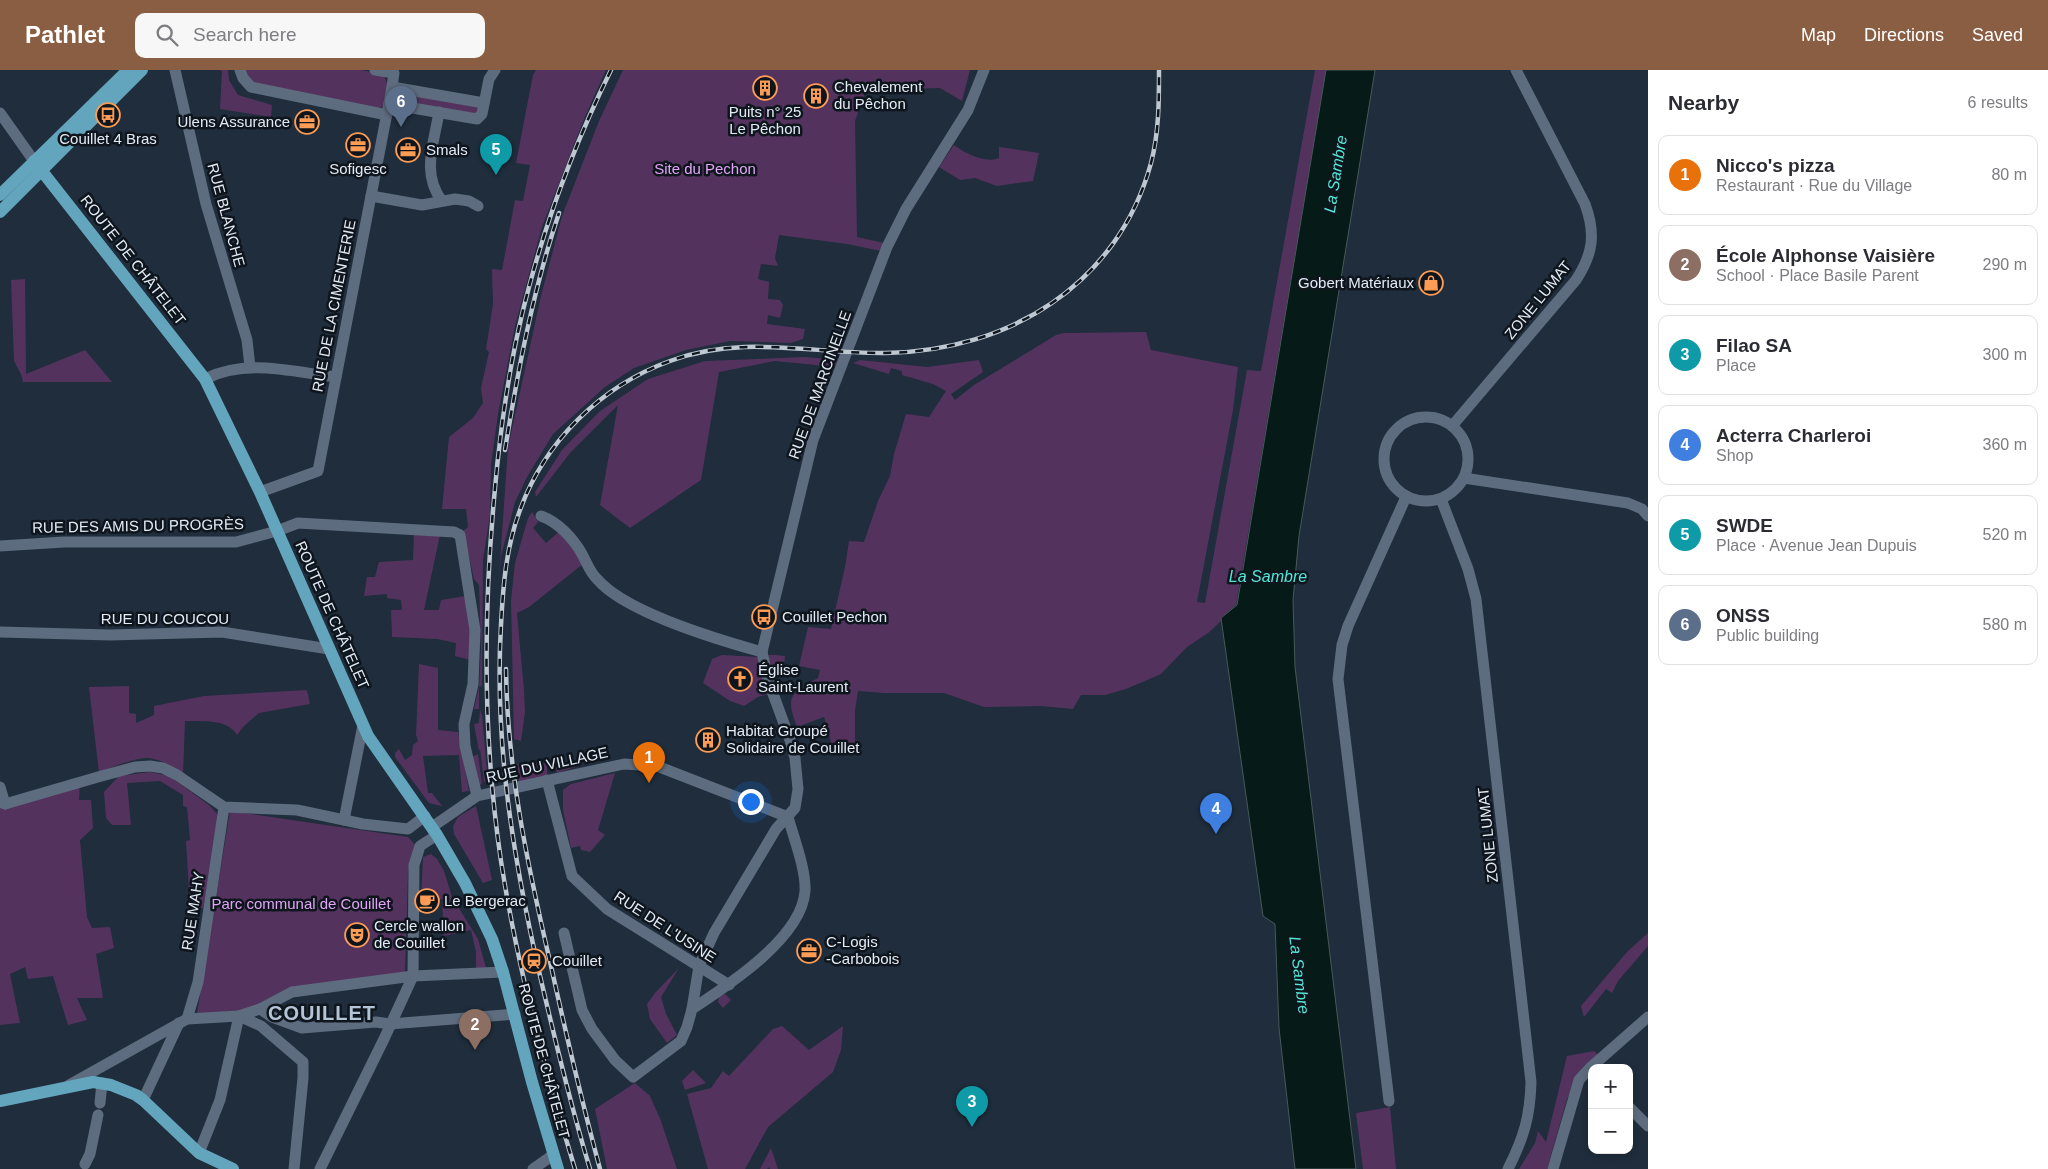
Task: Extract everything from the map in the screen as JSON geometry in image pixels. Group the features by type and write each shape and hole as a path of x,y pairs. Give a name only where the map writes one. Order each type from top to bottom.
{"main road":[{"path":"0,212 38,166 128,70"},
{"path":"0,195 38,166 142,70"},
{"name":"ROUTE DE CHÂTELET","path":"38,166 205,379 260,492 368,736 431,826 480,912 497,952 558,1169"},
{"path":"0,1101 93,1082 102,1083 136,1095 198,1153 232,1169"}],"street":[{"name":"RUE BLANCHE","path":"175,70 206,204 246,340 250,367"},
{"path":"240,70 243,78 251,88 388,109 439,112 477,119 482,114 489,79 495,70"},
{"path":"375,70 394,73 392,87 484,103"},
{"name":"RUE DE MARCINELLE","path":"564,933 582,1010 592,1029 633,1077 680,1041 688,1027 699,966 714,933 776,830 794,808 798,789 795,758 768,680 762,652 813,440 883,256 906,209 968,110 984,70"},
{"name":"ZONE LUMAT","path":"1452,426 1576,280 1590,255 1592,238 1591,219 1516,70"},
{"name":"RUE DE LA CIMENTERIE","path":"260,492 318,471 392,87"},
{"path":"439,112 429,170 433,190 442,201"},
{"name":"ROUTE DE CHÂTELET","path":"0,113 38,166"},
{"path":"371,196 422,205 455,199 469,201 478,206"},
{"path":"205,379 221,371 250,367 336,377"},
{"path":"1421,417 1433,418 1452,426 1466,444 1468,464 1464,478 1455,490 1441,499 1425,502 1406,497 1395,488 1386,473 1385,449 1390,438 1398,428 1407,422 1421,417"},
{"path":"1464,478 1628,503 1642,509 1648,516"},
{"path":"1389,1101 1338,679 1339,662 1348,626 1406,497"},
{"name":"ZONE LUMAT","path":"1441,499 1468,569 1476,599 1531,1082 1530,1110 1523,1137 1508,1169"},
{"path":"541,516 554,521 575,543 598,581 626,601 654,615 715,639 762,652"},
{"name":"RUE DES AMIS DU PROGRÈS","path":"0,546 64,542 236,542 298,523 454,532 460,535 475,630 472,684 464,724 465,746 477,796"},
{"name":"RUE DU COUCOU","path":"0,632 110,635 222,632 329,649"},
{"path":"344,820 363,725"},
{"name":"RUE DU VILLAGE","path":"431,826 477,796 624,764 657,766 788,817"},
{"path":"0,787 3,803 98,776 135,767 150,766 163,768 177,775 224,807 297,810 363,824 408,829 431,826"},
{"name":"RUE DE L'USINE","path":"546,780 572,876 607,909 729,985"},
{"name":"RUE MAHY","path":"143,1100 183,1021 198,982 224,807"},
{"path":"692,1009 729,985 765,956 786,931 802,906 804,882 788,817"},
{"path":"320,1169 412,976 414,865 420,846 431,826"},
{"path":"408,829 420,846"},
{"path":"66,1087 183,1021 239,1016 260,1009 292,992 412,976 503,972"},
{"path":"260,1009 272,1018 302,1028 376,1022 390,1024 514,1014"},
{"path":"198,1153 220,1100 239,1016"},
{"path":"239,1016 261,1026 303,1062 294,1169"},
{"path":"1596,1064 1648,1017"},
{"path":"1553,1169 1579,1080 1588,1072"},
{"path":"100,1103 102,1083"},
{"path":"1631,1109 1648,1126"},
{"path":"85,1164 90,1154 98,1115"},
{"path":"533,1169 553,1155"}],"green space":[{"path":"219,70 228,70 229,80 238,95 272,105 271,117 220,109 222,71"},
{"path":"244,70 361,70 383,74 388,92 380,109 255,86"},
{"path":"536,70 606,70 584,119 542,227 515,326 498,414 491,465 490,515 483,560 482,686 479,687 481,648 479,585 474,579 463,531 468,527 466,509 442,509 449,437 473,418 483,403 481,388 489,352 486,349 493,304 492,269 502,270 515,200 523,201 530,165 516,163 533,75"},
{"name":"Site du Pechon","path":"623,70 970,70 962,101 940,88 866,90 855,121 857,237 884,243 881,251 847,244 779,235 775,258 778,266 761,264 758,279 769,282 768,299 780,300 783,305 780,318 768,315 767,324 805,329 803,339 791,343 730,341 686,350 634,368 605,387 553,434 527,477 515,502 501,556 499,577 508,447 541,296 562,216 599,121"},
{"path":"1315,70 1326,70 1236,605 1208,633 1187,647 1161,674 1126,689 1105,695 1081,695 1073,709 1041,706 984,707 944,693 858,691 855,711 855,754 832,754 830,737 824,717 797,727 791,708 792,697 795,693 809,689 810,682 818,678 820,670 799,666 808,627 831,629 849,541 864,542 878,501 890,476 894,454 906,414 929,417 946,391 933,384 902,375 902,371 891,368 889,374 853,363 860,360 927,367 979,360 983,372 951,394 955,400 974,385 1056,335 1064,333 1146,332 1151,350 1238,367 1233,410 1197,602 1205,603 1247,370 1261,371"},
{"path":"398,92 479,108 475,115 399,101 395,95"},
{"path":"954,145 969,154 988,160 999,158 999,147 1039,153 1033,181 997,186 975,178 960,180 939,167"},
{"path":"25,279 26,374 85,350 112,382 23,382 14,361 11,280"},
{"path":"805,357 838,360 833,370 816,365 775,361 719,372 701,480 630,528 600,505 618,405 570,453 536,497 535,492 562,450 600,411 648,379 705,361"},
{"path":"532,512 538,522 533,528 546,543 560,531 583,564 529,607 517,613 525,712 521,741 514,739 511,600 515,563 528,518"},
{"path":"414,533 440,535 424,610 439,610 441,600 465,596 471,626 471,660 455,656 456,643 437,639 392,637 391,610 402,610 401,600 387,598 387,594 364,596 367,577 375,577 379,562 413,560"},
{"path":"722,655 758,657 768,694 758,697 744,706 730,701 703,683 712,659"},
{"path":"763,655 785,656 783,673 767,674"},
{"path":"419,664 438,668 438,730 458,732 469,791 462,792 459,755 423,756 428,793 432,793 442,806 429,803 395,757 395,753 399,749 405,760 412,755 413,745 418,741 416,735"},
{"path":"129,686 129,713 136,714 136,723 154,715 154,706 204,696 307,690 310,704 259,713 237,735 233,730 221,723 185,721 183,775 167,764 148,758 130,761 99,773 89,687"},
{"path":"479,687 479,709 474,709"},
{"path":"480,710 488,782 484,782 480,749 479,751 474,724 479,723"},
{"path":"478,754 482,783 479,787 472,757"},
{"path":"577,761 581,765 557,773 555,765"},
{"path":"547,763 547,777 519,782 517,764"},
{"path":"150,772 169,776 209,805 217,814 216,846 203,908 190,907 186,841 190,840 187,807 183,806 183,795 160,781 127,783 131,825 112,825 106,818 104,792 119,776"},
{"path":"615,773 598,830 605,835 590,852 581,850 580,846 571,848 563,810 563,790 571,784"},
{"path":"80,783 79,800 91,800 93,828 80,840 87,917 92,928 110,927 114,948 96,954 103,998 77,998 87,1020 68,1025 53,976 28,979 25,967 10,974 20,1023 0,1025 0,805"},
{"path":"476,806 492,880 483,883 454,834 453,826 458,817"},
{"name":"Parc communal de Couillet","path":"230,811 408,837 416,846 408,872 405,972 355,979 243,1011 197,1014"},
{"path":"431,854 437,859 444,871 452,897 478,939 486,968 476,969 476,952 471,930 444,936 442,899 421,898 423,857"},
{"path":"1648,933 1648,946 1618,981 1612,993 1606,989 1584,1017 1581,1006 1627,952"},
{"path":"679,968 661,997 666,1014 677,1035 667,1043 650,1019 647,1004"},
{"path":"725,994 731,1000 723,1008 718,1002 719,997"},
{"path":"782,1026 809,1050 843,1026 841,1050 833,1072 768,1127 745,1169 708,1169 687,1094 711,1088 723,1071 729,1076 773,1029"},
{"path":"1594,1051 1600,1057 1581,1071 1567,1099 1547,1169 1519,1169 1535,1143 1538,1131 1546,1142 1567,1056"},
{"path":"693,1070 706,1083 685,1090 682,1081"},
{"path":"635,1083 650,1096 661,1121 677,1169 607,1169 595,1109"},
{"path":"1390,1107 1396,1169 1363,1169 1356,1113"},
{"path":"771,1148 778,1169 770,1169 769,1167 767,1169 760,1169"}],"water":[{"name":"La Sambre","path":"1326,70 1375,70 1299,536 1293,600 1295,667 1356,1169 1295,1169 1279,1028 1275,924 1263,916 1221,618 1237,605"}],"railway":[{"path":"575,1169 532,1016 515,939 501,861 495,816 488,726 488,590 490,544 499,446 511,366 522,313 537,259 575,149 611,70"},
{"path":"590,1169 564,1075 531,936 508,804 503,759 500,715 500,670 504,581 511,538 531,485 544,461 578,419 621,385 670,361 724,348 778,347 858,353 886,353 931,349 974,340 1015,324 1052,303 1085,276 1113,244 1135,206 1154,152 1158,117 1159,70"},
{"path":"505,450 527,330 541,271 559,213"},
{"path":"506,669 510,744 520,818 568,1042 600,1169"}],"place":[{"name":"Puits n° 25 Le Pêchon","path":"765,88"},
{"name":"Chevalement du Pêchon","path":"816,96"},
{"name":"Couillet 4 Bras","path":"108,115"},
{"name":"Ulens Assurance","path":"307,122"},
{"name":"ONSS","path":"401,127"},
{"name":"Sofigesc","path":"358,145"},
{"name":"Smals","path":"408,150"},
{"name":"SWDE","path":"496,175"},
{"name":"Gobert Matériaux","path":"1431,283"},
{"name":"Couillet Pechon","path":"764,617"},
{"name":"Église Saint-Laurent","path":"740,679"},
{"name":"Habitat Groupé Solidaire de Couillet","path":"708,740"},
{"name":"Nicco's pizza","path":"649,783"},
{"name":"Acterra Charleroi","path":"1216,834"},
{"name":"Le Bergerac","path":"427,901"},
{"name":"Cercle wallon de Couillet","path":"357,935"},
{"name":"C-Logis -Carbobois","path":"809,951"},
{"name":"Couillet","path":"534,961"},
{"name":"École Alphonse Vaisière","path":"475,1050"},
{"name":"Filao SA","path":"972,1127"}],"district":[{"name":"COUILLET","path":"322,1013"}]}
